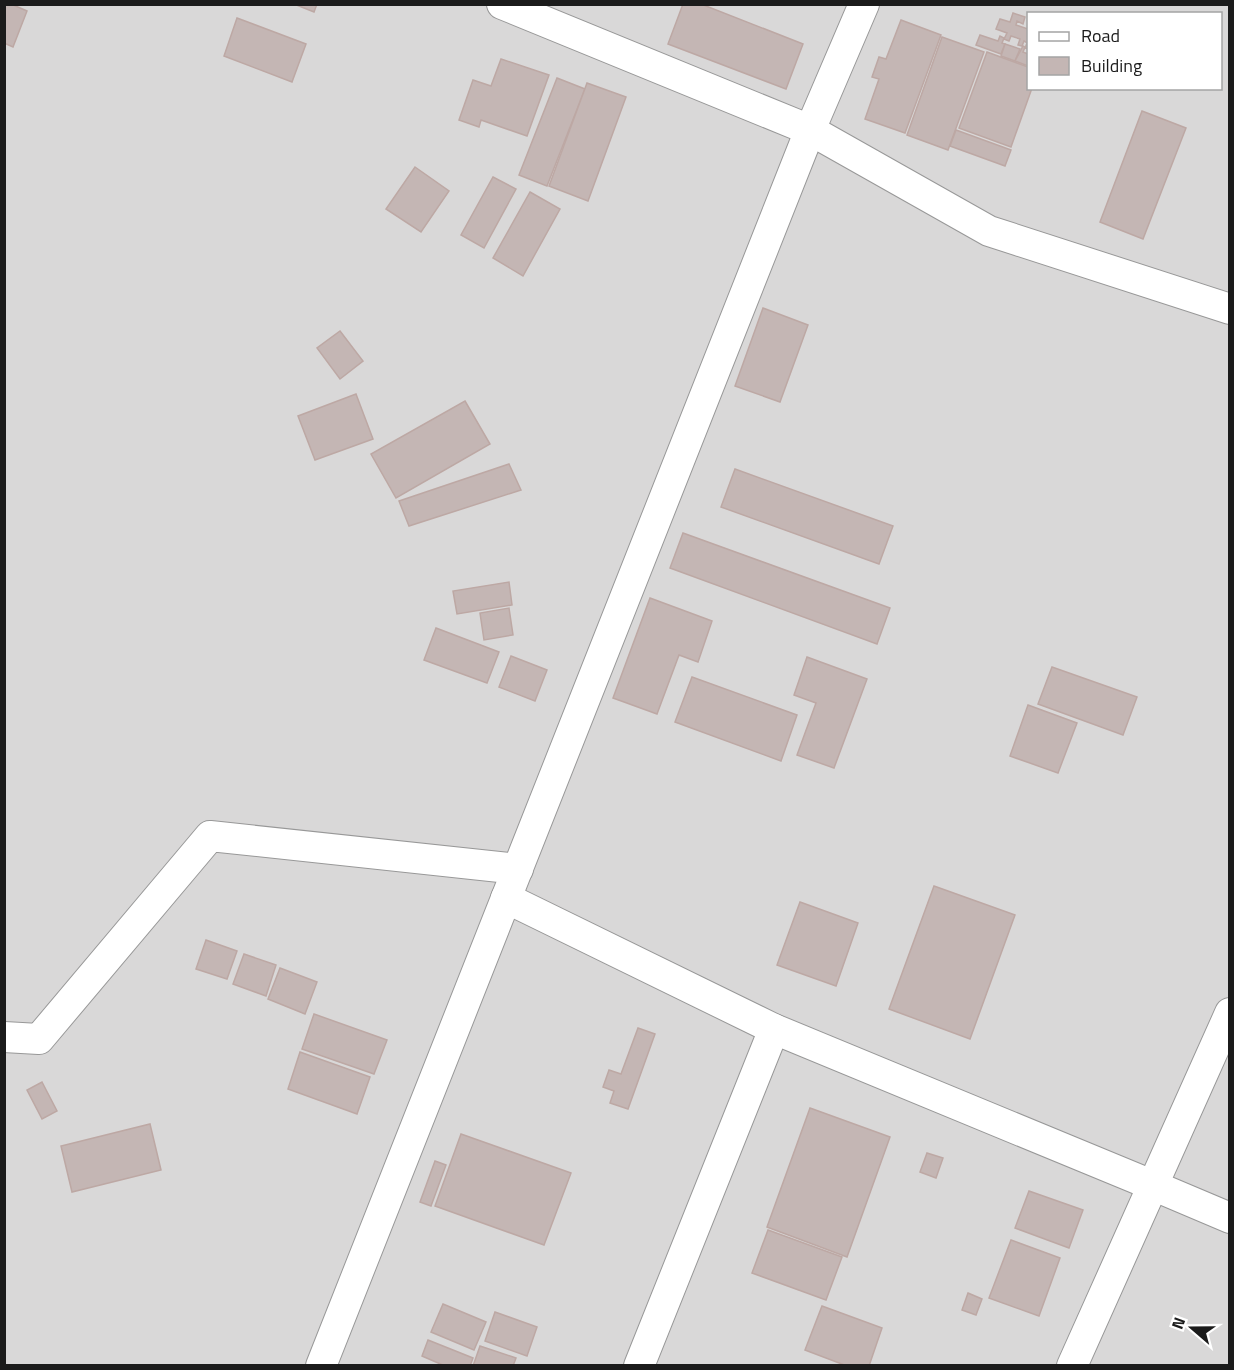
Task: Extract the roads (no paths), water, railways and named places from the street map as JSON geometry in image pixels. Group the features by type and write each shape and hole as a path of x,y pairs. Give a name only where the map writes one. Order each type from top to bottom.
{"street":[{"path":"502,4 810,130 989,231 1230,309"},
{"path":"321,1365 810,130 864,4"},
{"path":"4,1037 39,1039 210,836 518,869"},
{"path":"506,898 774,1029 1230,1218"},
{"path":"1072,1365 1230,1013"},
{"path":"639,1365 774,1029"}]}
